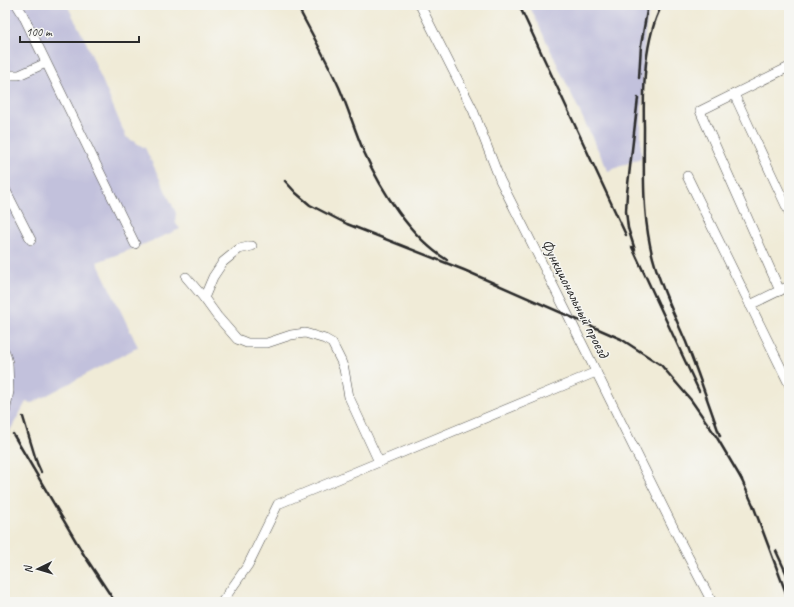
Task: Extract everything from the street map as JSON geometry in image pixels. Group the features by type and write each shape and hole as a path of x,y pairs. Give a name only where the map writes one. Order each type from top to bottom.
{"street":[{"path":"16,5 22,13 135,244"},
{"name":"Функциональный проезд","path":"420,5 473,110 500,180 712,602"},
{"path":"5,75 19,75 46,63"},
{"path":"780,291 700,111 789,67"},
{"path":"734,94 789,212"},
{"path":"687,176 789,384"},
{"path":"5,188 31,240"},
{"path":"204,298 213,277 223,262 239,249 252,246"},
{"path":"186,277 237,339 247,343 267,343 291,335 305,333 325,339 332,343 344,369 349,397 379,462"},
{"path":"750,305 789,286"},
{"path":"5,352 8,364 9,391 5,413"},
{"path":"222,602 248,565 278,504 596,372"}],"shaded area":[{"path":"5,5 67,5 86,42 126,137 145,148 176,213 175,222 180,229 97,262 138,347 32,403 26,402 7,436 5,436"},
{"path":"529,5 650,5 645,34 641,158 608,171"}],"railway":[{"path":"519,5 626,235"},
{"path":"639,78 641,45 648,5"},
{"path":"662,5 651,33 646,64 644,112 644,186 647,230 656,269 670,307 686,342 720,436"},
{"path":"300,11 339,87 364,152 379,182 398,212 409,226 434,251 447,260"},
{"path":"635,250 628,228 626,211 638,98"},
{"path":"285,181 310,205 347,224 464,270 621,339 661,365 691,400 716,436 742,480"},
{"path":"632,247 699,391"},
{"path":"23,417 41,472"},
{"path":"13,434 84,555 115,602"},
{"path":"740,476 753,505 789,601"},
{"path":"776,551 789,579"}]}
